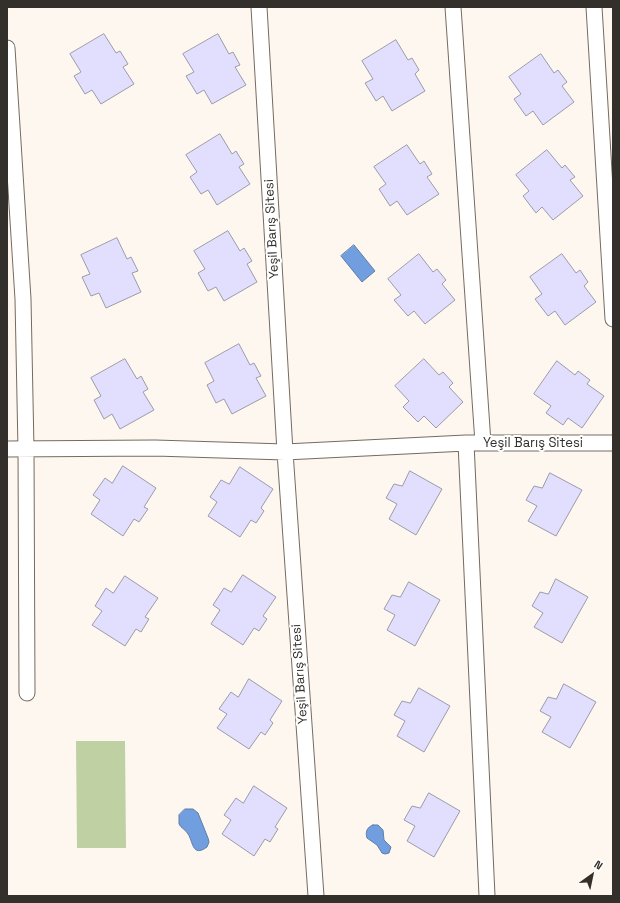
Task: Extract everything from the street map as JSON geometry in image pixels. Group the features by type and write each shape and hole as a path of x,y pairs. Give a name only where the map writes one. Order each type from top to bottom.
{"street":[{"name":"Yeşil Barış Sitesi","path":"259,7 285,452 316,896"},
{"path":"453,7 483,443"},
{"path":"594,7 613,319"},
{"path":"7,48 23,299 26,448 27,693"},
{"name":"Yeşil Barış Sitesi","path":"7,449 155,448 285,452 466,443 613,443"},
{"path":"466,443 487,896"}],"green space":[{"path":"76,741 125,741 126,848 77,848"}],"water":[{"path":"354,245 375,271 362,282 341,256"},
{"path":"185,809 193,809 198,813 209,842 207,847 202,850 196,850 190,837 179,824 179,815"},
{"path":"373,825 378,825 383,830 384,840 391,847 389,853 382,853 377,845 367,838 367,830"}],"building":[{"path":"104,34 116,53 120,51 128,64 123,67 134,84 101,104 92,90 85,94 74,76 81,72 70,54"},
{"path":"218,34 229,54 233,52 240,65 235,67 246,85 212,104 204,90 197,94 186,76 194,72 183,54"},
{"path":"396,40 408,60 412,58 419,70 415,74 425,91 392,111 383,96 376,101 365,83 373,79 362,61"},
{"path":"541,54 554,73 558,70 567,82 562,86 574,102 543,125 533,111 526,116 514,99 521,94 509,77"},
{"path":"220,134 232,154 236,151 244,164 239,167 250,184 217,205 208,190 201,194 190,177 197,172 186,155"},
{"path":"407,145 420,164 424,161 432,174 427,177 439,194 407,215 397,201 390,206 379,189 386,184 374,167"},
{"path":"547,150 562,168 565,165 575,177 570,180 583,196 553,220 542,207 536,213 523,196 529,191 516,175"},
{"path":"228,231 240,251 244,248 252,261 247,264 257,282 224,301 216,287 208,291 198,273 205,269 194,251"},
{"path":"117,238 127,259 131,257 138,271 132,273 141,292 106,308 99,293 91,296 82,277 90,274 81,255"},
{"path":"419,254 433,272 437,269 446,280 442,284 455,300 425,324 414,311 408,316 394,300 401,295 388,279"},
{"path":"562,254 576,273 580,270 588,282 584,286 596,302 565,325 555,311 548,316 535,299 542,294 530,277"},
{"path":"239,344 250,365 254,363 261,376 256,378 266,396 232,414 224,399 216,403 207,385 214,381 205,363"},
{"path":"125,359 137,379 141,376 148,389 143,392 154,410 120,429 112,414 104,419 94,400 101,396 91,378"},
{"path":"424,359 439,375 443,372 453,383 449,387 463,402 436,428 424,416 418,422 403,407 409,401 395,386"},
{"path":"557,361 575,375 578,371 590,380 587,384 604,396 582,428 568,418 563,425 546,413 551,406 534,394"},
{"path":"123,466 156,488 144,507 148,509 139,522 134,519 123,536 91,514 100,500 93,495 105,478 112,483"},
{"path":"240,467 273,489 261,508 264,511 256,523 251,520 240,537 208,516 217,502 210,497 221,480 229,484"},
{"path":"410,471 442,489 416,535 389,519 397,504 386,498 394,484 402,486"},
{"path":"550,473 582,490 556,536 528,521 537,506 526,500 534,486 542,488"},
{"path":"243,575 276,597 263,616 267,619 259,631 254,628 243,645 211,624 220,610 213,605 224,588 231,592"},
{"path":"125,576 158,598 145,617 149,619 141,632 136,629 125,646 92,625 102,611 95,606 106,588 113,593"},
{"path":"556,579 588,597 562,643 534,627 543,613 532,606 540,592 548,594"},
{"path":"409,582 440,600 415,646 387,630 395,615 384,609 392,595 400,597"},
{"path":"249,679 282,701 270,720 273,723 265,735 261,732 249,749 217,728 227,714 219,709 231,692 238,697"},
{"path":"564,684 596,702 570,748 542,732 551,717 540,711 548,697 556,699"},
{"path":"419,688 450,706 424,752 397,736 405,721 394,715 402,701 410,703"},
{"path":"254,786 287,808 275,827 278,829 270,842 265,839 254,856 222,834 231,820 224,815 236,798 243,803"},
{"path":"429,793 460,811 434,857 407,841 415,826 404,820 412,806 420,808"}]}
